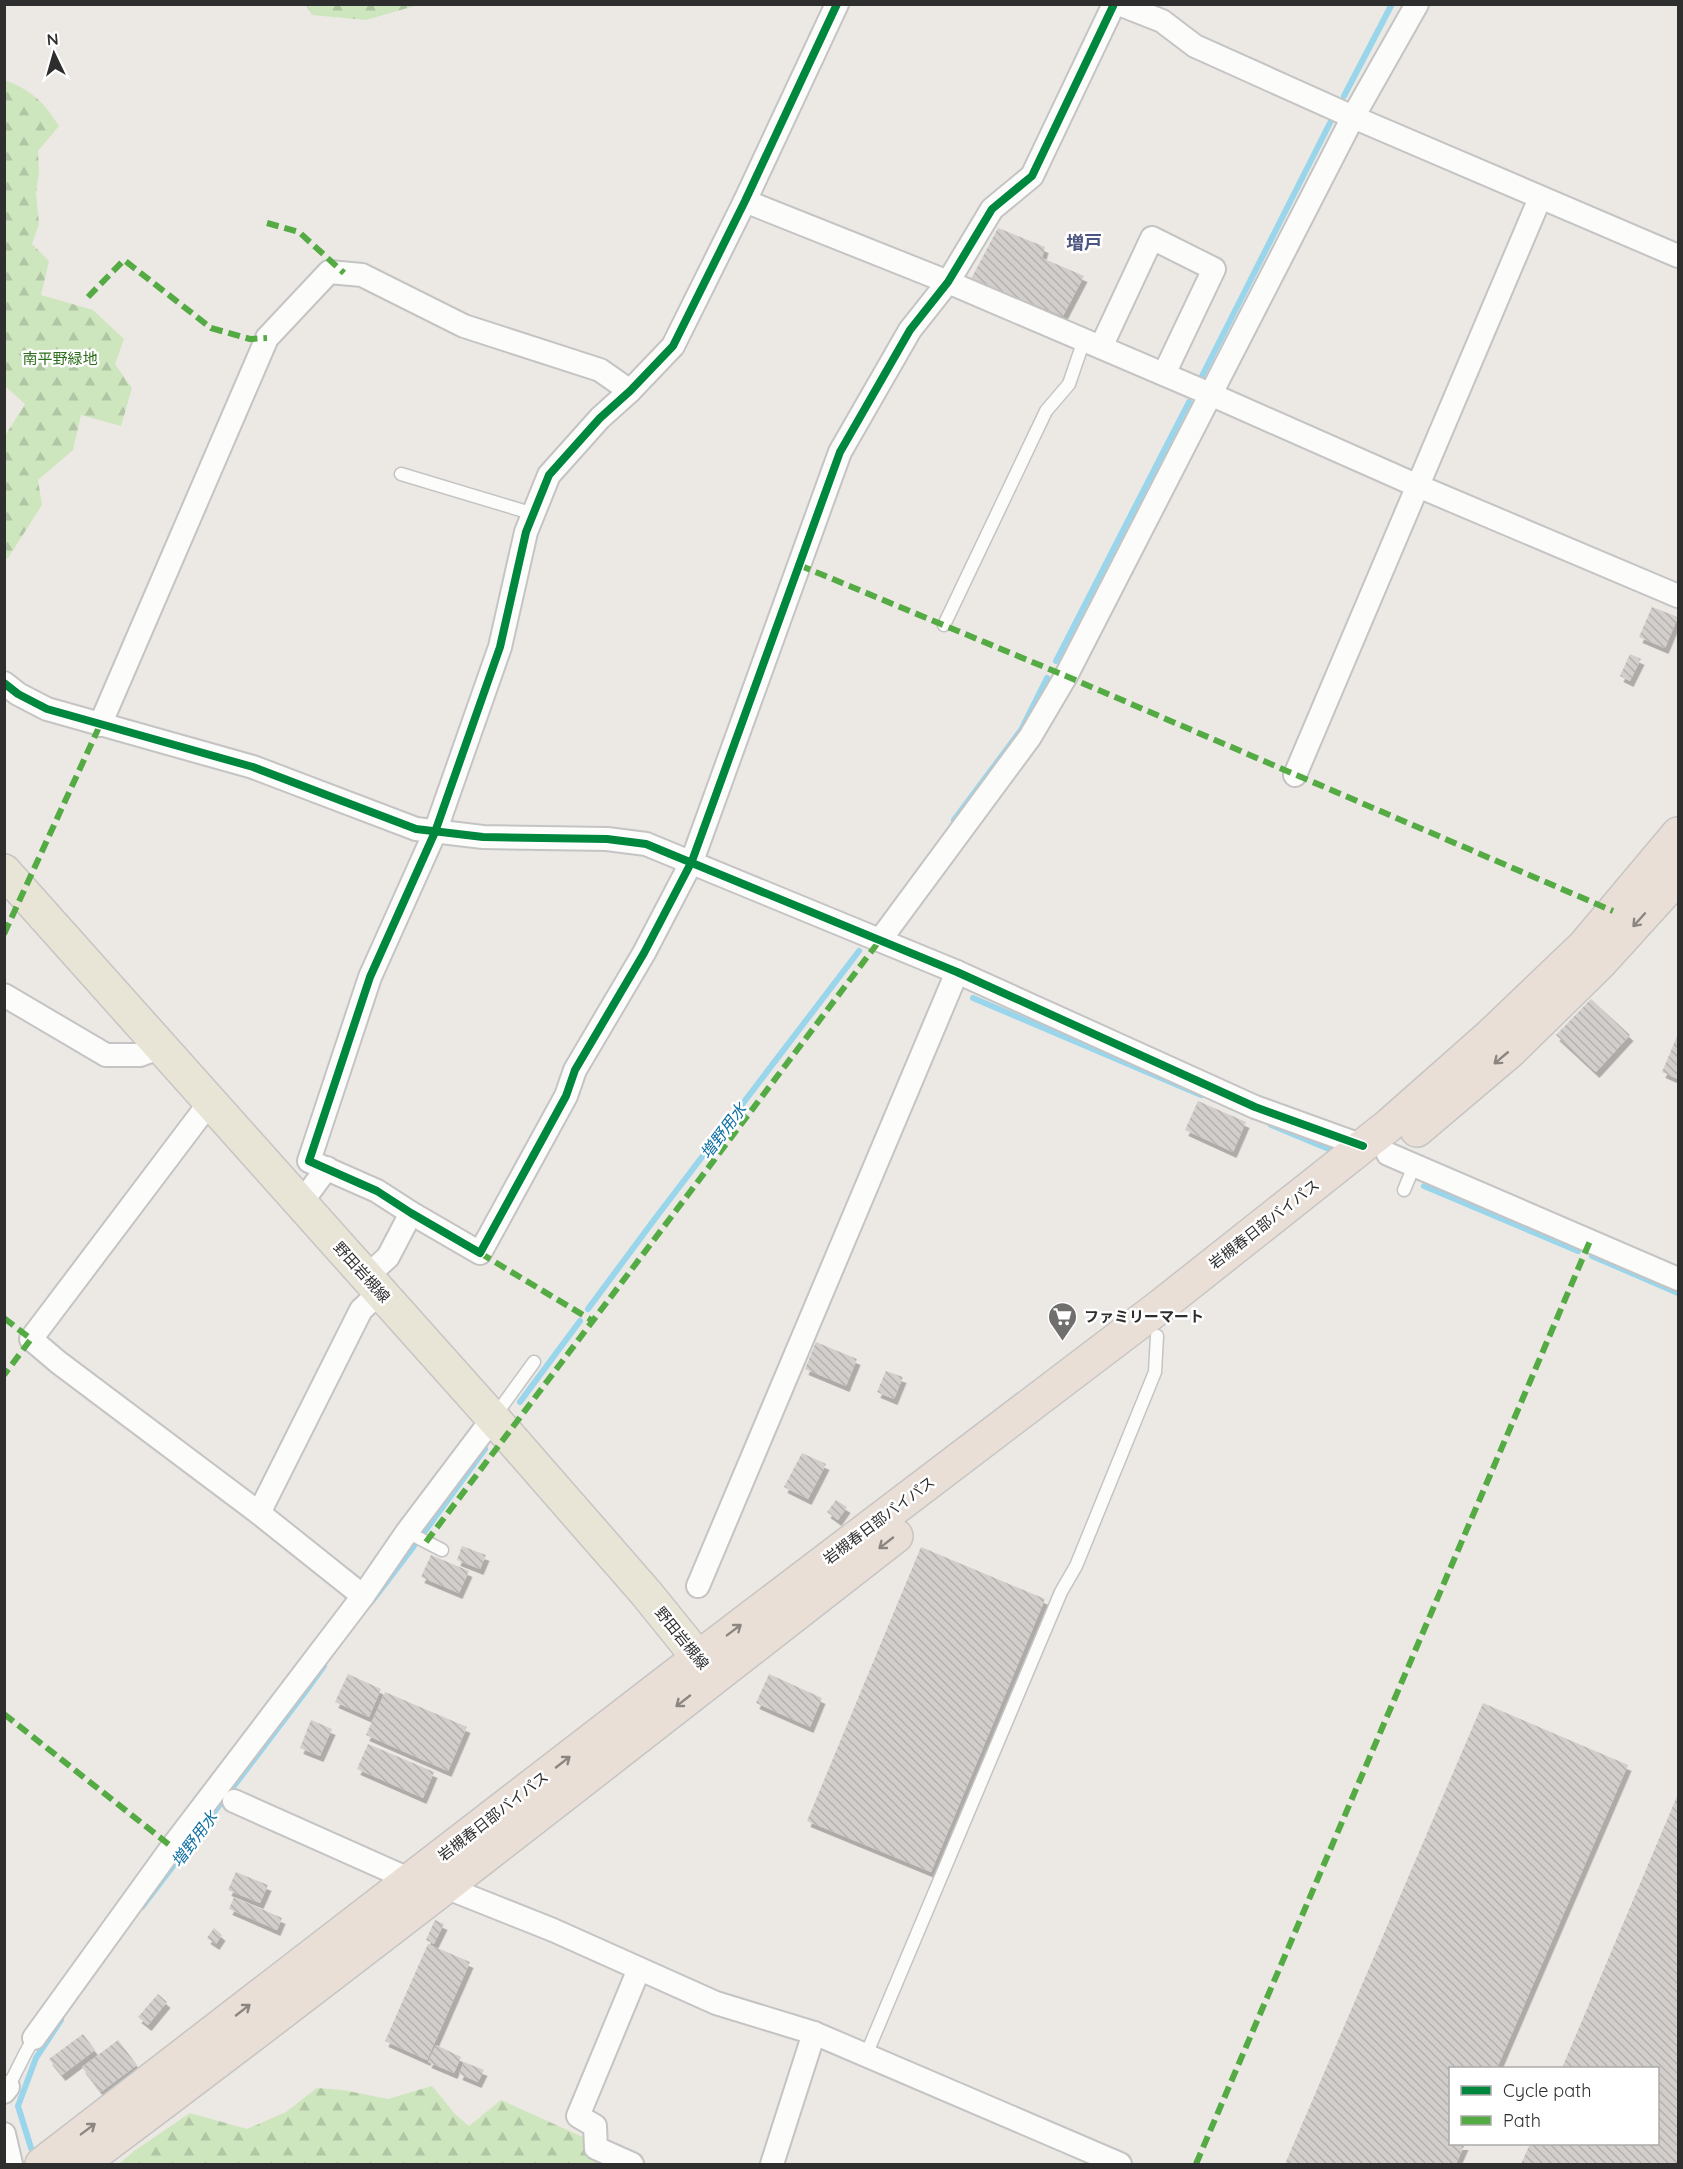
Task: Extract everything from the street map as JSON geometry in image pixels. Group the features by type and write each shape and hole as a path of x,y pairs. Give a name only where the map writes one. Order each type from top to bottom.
{"highway":[{"name":"岩槻春日部バイパス","path":"81,2164 445,1887 707,1667 1162,1305 1388,1155 1491,1035 1584,946 1678,834"},
{"name":"岩槻春日部バイパス","path":"42,2164 411,1880 930,1509 1157,1336 1388,1155 1509,1052 1600,963 1678,877"}],"main road":[{"name":"野田岩槻線","path":"4,871 493,1418 707,1667"}],"street":[{"path":"837,4 745,201 673,346 630,391 600,418 549,475 526,532 500,647 435,832 370,977 309,1161 377,1191 480,1253 566,1096 575,1070 644,953 692,861 840,452 910,330 948,282 992,209 1032,176 1114,4"},
{"path":"1119,4 1162,21 1195,46 1353,117 1678,255"},
{"path":"880,940 1030,737 1066,676 1353,117 1417,4"},
{"path":"1295,775 1540,198"},
{"path":"745,201 948,282 1678,596"},
{"path":"1093,344 1152,238 1214,268 1164,374"},
{"path":"100,725 267,338 329,272 362,274 464,326 600,370 630,391"},
{"path":"4,683 18,694 47,709 254,767 396,822 435,832 483,837 646,844 957,972 1255,1107 1388,1155 1678,1279"},
{"path":"698,1586 957,972"},
{"path":"4,995 106,1055 140,1055 161,1047"},
{"path":"210,1102 32,1339 57,1362 259,1513 363,1596"},
{"path":"301,1203 327,1168"},
{"path":"259,1513 373,1284 411,1213"},
{"path":"34,2038 172,1847 363,1596 406,1532 493,1418"},
{"path":"234,1801 411,1880 445,1887 553,1930 716,2003 814,2033 1120,2164"},
{"path":"632,2164 596,2148 595,2126 578,2116 639,1969"},
{"path":"772,2164 814,2033"},
{"path":"4,2134 11,2164"}],"lane":[{"path":"944,625 1046,411 1069,384 1093,344"},
{"path":"401,474 534,514"},
{"path":"1388,1155 1404,1190"},
{"path":"866,2055 1061,1592 1076,1566 1151,1383 1155,1372 1157,1336"},
{"path":"493,1418 534,1362"},
{"path":"406,1532 442,1550"},
{"path":"6,2089 34,2038"}],"green space":[{"path":"306,5 418,5 366,20 312,15"},
{"name":"南平野緑地","path":"5,80 23,88 36,98 59,126 38,151 39,173 36,193 39,224 32,244 49,261 41,295 93,310 124,339 115,364 132,388 121,426 81,415 73,450 38,480 42,505 8,558 5,559 5,436 25,404 5,386"},
{"path":"432,2086 455,2114 469,2126 501,2100 585,2138 598,2159 597,2164 119,2164 134,2151 190,2113 247,2129 286,2112 317,2088 343,2090 388,2099"}],"building":[{"path":"998,228 1045,247 1042,258 1084,276 1063,316 971,279"},
{"path":"1652,607 1678,617 1665,648 1639,637"},
{"path":"1630,654 1641,659 1630,681 1620,676"},
{"path":"1591,999 1630,1035 1596,1072 1556,1035"},
{"path":"1678,1034 1678,1079 1662,1072"},
{"path":"1198,1101 1246,1122 1233,1152 1185,1130"},
{"path":"816,1342 857,1359 846,1386 805,1369"},
{"path":"886,1371 903,1377 894,1399 877,1392"},
{"path":"802,1453 826,1464 808,1499 784,1487"},
{"path":"836,1500 847,1507 838,1520 827,1512"},
{"path":"462,1546 486,1555 480,1569 457,1560"},
{"path":"921,1547 1045,1599 931,1872 807,1821"},
{"path":"431,1555 469,1571 459,1593 421,1577"},
{"path":"348,1674 381,1689 369,1717 335,1702"},
{"path":"769,1674 822,1698 810,1727 756,1703"},
{"path":"385,1692 467,1727 448,1771 366,1735"},
{"path":"1483,1703 1628,1765 1497,2067 1449,2067 1449,2145 1465,2145 1456,2164 1285,2164"},
{"path":"311,1720 332,1729 320,1756 300,1748"},
{"path":"368,1744 434,1772 423,1798 357,1769"},
{"path":"1678,1794 1678,2164 1521,2164 1530,2145 1659,2145 1659,2067 1562,2067"},
{"path":"236,1872 268,1885 260,1903 228,1890"},
{"path":"234,1897 282,1918 277,1930 229,1909"},
{"path":"435,1920 444,1924 434,1944 426,1940"},
{"path":"214,1928 222,1935 216,1944 207,1938"},
{"path":"428,1944 470,1962 427,2060 385,2041"},
{"path":"158,1994 167,2002 148,2025 138,2017"},
{"path":"83,2034 95,2050 62,2075 49,2059"},
{"path":"118,2040 137,2065 101,2092 82,2067"},
{"path":"436,2045 461,2057 454,2073 428,2062"},
{"path":"464,2062 484,2070 478,2082 459,2074"}],"waterway":[{"path":"1344,96 1392,4"},
{"path":"1200,380 1334,115"},
{"path":"1056,661 1189,402"},
{"path":"954,820 1021,730 1047,678"},
{"name":"増野用水","path":"588,1309 859,951"},
{"path":"973,998 1201,1095"},
{"path":"1271,1125 1336,1152"},
{"path":"1424,1186 1578,1251"},
{"path":"1592,1256 1678,1293"},
{"name":"増野用水","path":"520,1402 580,1321"},
{"name":"増野用水","path":"425,1531 485,1449"},
{"name":"増野用水","path":"373,1600 414,1546"},
{"name":"増野用水","path":"142,1907 324,1666"},
{"name":"増野用水","path":"31,2148 18,2106 36,2058 61,2020"}],"marked path":[{"path":"267,223 299,232 344,273"},
{"path":"88,297 124,260 211,328 250,339 267,338"},
{"path":"799,565 1066,676 1613,911"},
{"path":"4,934 100,725"},
{"path":"426,1542 880,940"},
{"path":"1196,2164 1590,1241"},
{"path":"480,1253 593,1321"},
{"path":"4,1318 31,1339 4,1375"},
{"path":"4,1714 172,1847"}],"cycle path":[{"path":"837,4 745,201 673,346 630,391 600,418 549,475 526,532 500,647 435,832 370,977 309,1161 377,1191 480,1253 566,1096 575,1070 644,953 692,861 840,452 910,330 948,282 992,209 1032,176 1114,4"},
{"path":"4,683 18,694 47,709 253,767 416,829 483,837 607,839 646,844 957,972 1255,1107 1363,1146"}],"place":[{"name":"ファミリーマート","path":"1063,1342"}],"district":[{"name":"増戸","path":"1084,242"}]}
